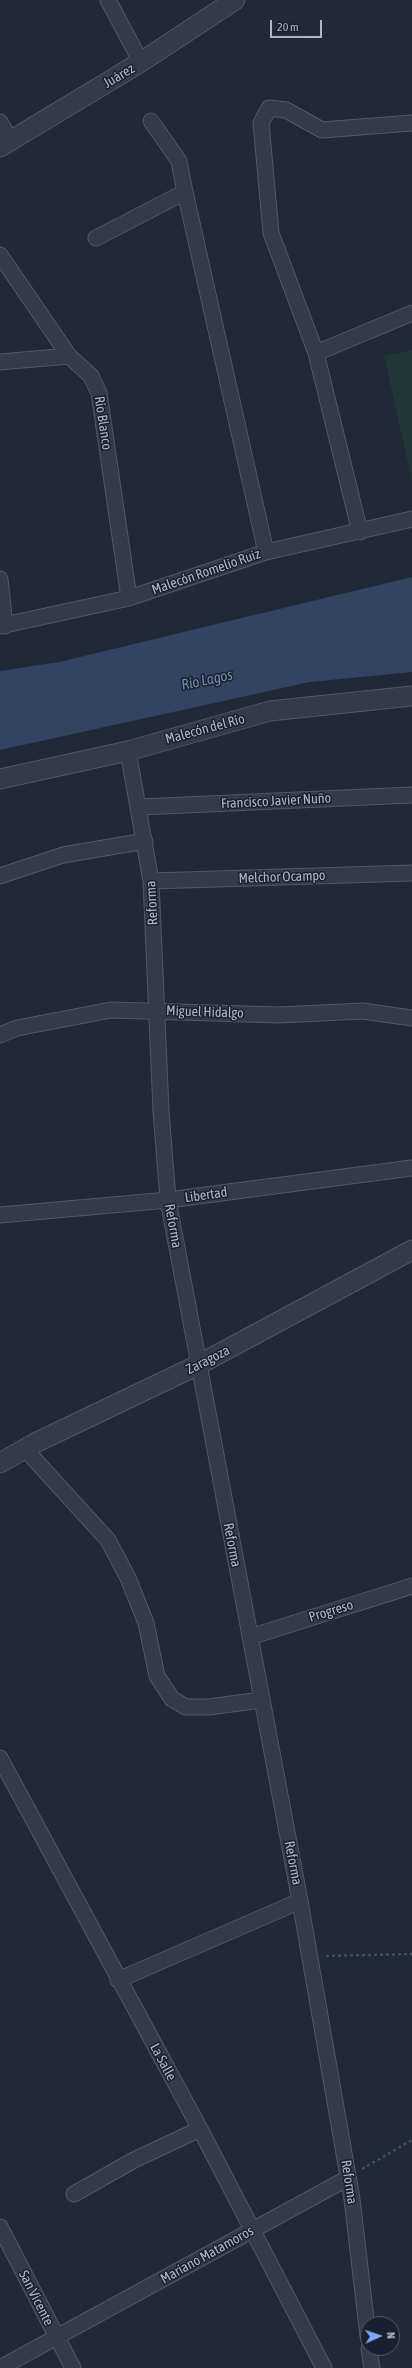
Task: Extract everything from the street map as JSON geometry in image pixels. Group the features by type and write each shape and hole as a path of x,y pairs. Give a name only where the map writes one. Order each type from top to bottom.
{"street":[{"path":"108,0 141,62"},
{"name":"Juárez","path":"5,144 141,62 235,0"},
{"path":"360,532 316,352 271,233 261,123 269,108 286,110 322,130 412,123"},
{"path":"151,121 180,161 185,192 266,552"},
{"path":"0,122 5,144"},
{"path":"96,238 185,192"},
{"name":"Río Blanco","path":"0,255 68,356 91,376 99,393 129,598"},
{"path":"316,352 412,313"},
{"path":"0,362 68,356"},
{"name":"Malecón Romelio Ruiz","path":"2,626 129,598 266,552 360,532 412,518"},
{"path":"0,579 2,626"},
{"name":"Malecón del Río","path":"0,779 128,751 270,711 412,696"},
{"name":"Reforma","path":"128,751 140,807 151,881 168,1200 300,1901 348,2178 365,2316"},
{"name":"Francisco Javier Nuño","path":"140,807 412,795"},
{"path":"0,876 63,855 145,841"},
{"name":"Melchor Ocampo","path":"151,881 412,873"},
{"name":"Miguel Hidalgo","path":"0,1035 17,1028 111,1010 157,1010 279,1015 363,1012 412,1018"},
{"name":"Libertad","path":"0,1215 168,1200 412,1168"},
{"name":"Zaragoza","path":"0,1463 24,1449 198,1365 412,1250"},
{"path":"24,1449 108,1540 128,1578 146,1623 157,1676 172,1699 186,1707 210,1708 261,1700"},
{"name":"Progreso","path":"250,1637 412,1586"},
{"name":"La Salle","path":"1,1762 200,2130 324,2368"},
{"path":"118,1980 300,1901"},
{"path":"74,2194 134,2160 200,2130"},
{"name":"Mariano Matamoros","path":"0,2368 348,2178"},
{"name":"San Vicente","path":"0,2227 73,2368"},
{"path":"371,2356 372,2368"}],"path":[{"path":"309,1956 412,1954"},
{"path":"348,2178 412,2140"}],"green space":[{"path":"412,350 412,481 384,356"}],"water":[{"name":"Río Lagos","path":"412,577 412,672 310,682 0,750 0,671 59,662"}]}
